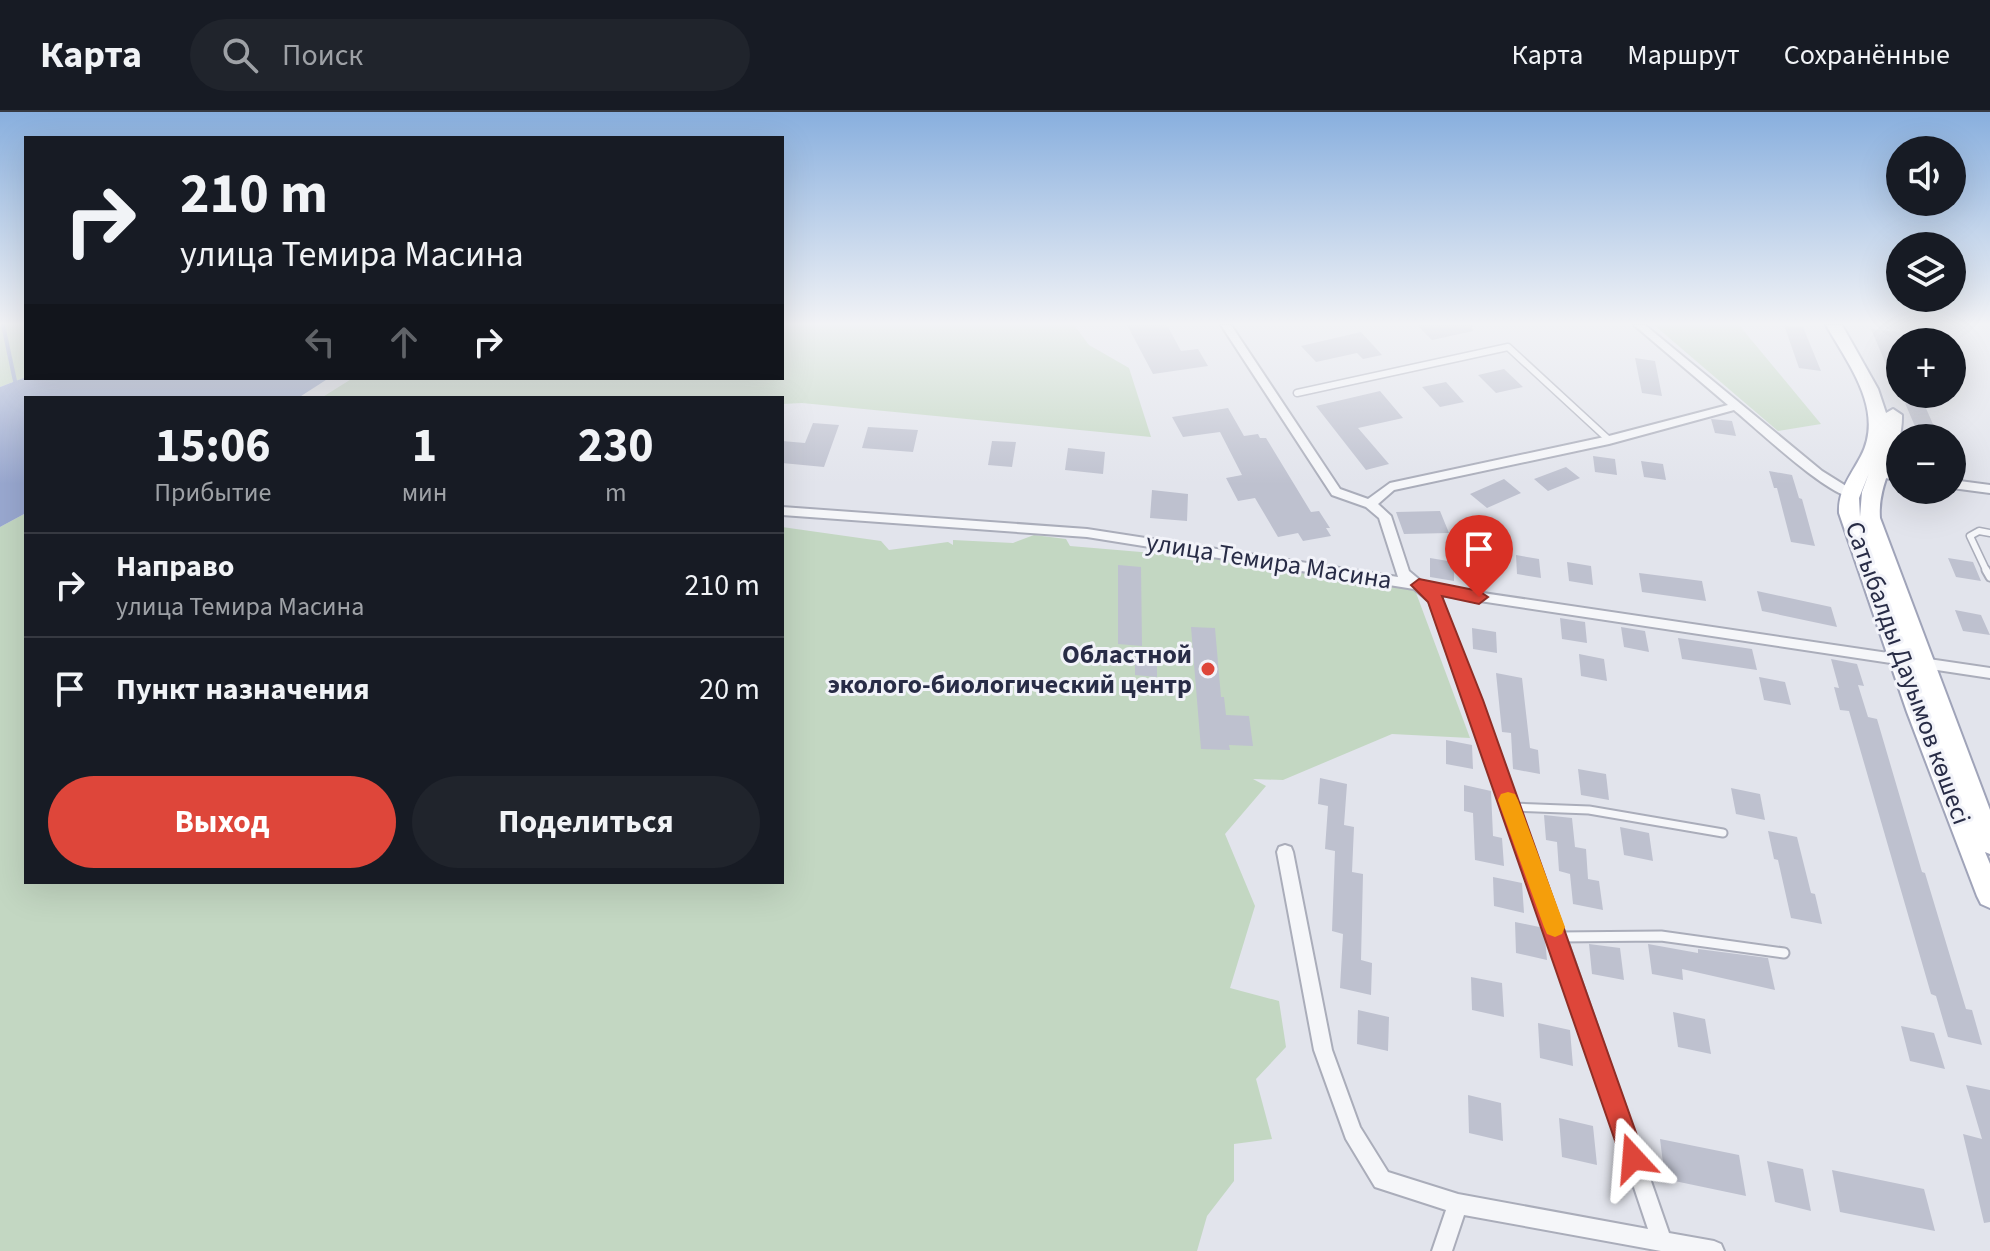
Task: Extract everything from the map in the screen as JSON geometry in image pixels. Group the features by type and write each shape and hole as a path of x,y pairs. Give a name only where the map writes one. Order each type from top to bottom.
{"main road":[{"path":"1862,378 1887,424"},
{"path":"1877,378 1885,392 1887,424"},
{"name":"Сатыбалды Дауымов көшесі","path":"1886,426 1875,445 1880,473 1869,498 1870,518 1910,659 1990,896"},
{"name":"Сатыбалды Дауымов көшесі","path":"1880,473 1850,494 1849,513 1990,843"}],"street":[{"path":"1261,378 1336,492 1370,504 1385,516 1403,574 1435,598 1669,1245"},
{"name":"Сатыбалды Дауымов көшесі","path":"1703,378 1818,474 1850,494"},
{"path":"1370,504 1390,487 1609,440 1737,406"},
{"path":"1966,486 1990,489"},
{"name":"улица Темира Масина","path":"784,511 1087,533 1419,585 1449,593 1990,673"},
{"path":"1285,852 1323,1050 1353,1132 1382,1180 1458,1204 1714,1251"},
{"path":"1442,1251 1458,1204"}],"lane":[{"path":"1297,393 1365,378"},
{"path":"1542,378 1609,440"},
{"path":"1990,533 1979,531 1970,536 1990,577"},
{"path":"1510,807 1589,810 1723,833"},
{"path":"1558,937 1661,936 1784,953"}],"green space":[{"path":"0,378 23,378 0,387"},
{"path":"1132,378 1151,437 802,403 784,404 784,396 324,396 350,380"},
{"path":"1716,378 1783,378 1821,424 1778,431"},
{"path":"24,514 24,884 784,884 784,527 881,541 889,550 948,542 953,545 953,540 1013,543 1034,535 1066,539 1070,546 1212,558 1415,590 1470,738 1392,734 1283,780 1253,779 1266,786 1225,834 1255,906 1230,988 1279,1001 1286,1047 1256,1079 1272,1139 1234,1144 1234,1181 1207,1216 1197,1251 0,1251 0,527"}],"water":[{"path":"23,378 326,380 301,396 24,396 24,514 0,527 0,387"}],"building":[{"path":"1481,378 1514,378 1523,387 1496,393"},
{"path":"1639,378 1658,378 1662,396 1642,393"},
{"path":"1446,382 1464,402 1440,407 1422,387"},
{"path":"1380,391 1403,418 1358,428 1389,464 1366,470 1316,406"},
{"path":"1228,408 1244,436 1258,434 1260,438 1266,438 1311,512 1319,511 1330,528 1326,528 1331,536 1303,541 1298,533 1278,537 1255,498 1238,501 1226,478 1242,475 1220,432 1183,437 1172,417"},
{"path":"1907,408 1926,408 1933,424 1914,424"},
{"path":"1711,419 1732,421 1736,436 1715,433"},
{"path":"813,423 839,425 824,467 784,463 784,441 805,443"},
{"path":"868,427 918,430 913,452 862,448"},
{"path":"992,441 1016,442 1012,467 988,465"},
{"path":"1068,448 1105,452 1103,474 1065,470"},
{"path":"1593,456 1615,459 1617,475 1595,472"},
{"path":"1641,461 1663,464 1666,480 1644,477"},
{"path":"1566,467 1580,478 1548,491 1534,479"},
{"path":"1769,471 1792,475 1815,546 1791,542 1777,488 1774,488"},
{"path":"1504,479 1521,493 1487,508 1470,494"},
{"path":"1152,490 1188,494 1187,521 1150,518"},
{"path":"1440,511 1449,533 1404,534 1396,512"},
{"path":"1516,555 1539,559 1541,578 1517,574"},
{"path":"1430,558 1454,562 1454,581 1430,577"},
{"path":"1948,558 1973,562 1981,581 1956,577"},
{"path":"1567,562 1591,566 1593,585 1569,581"},
{"path":"1118,565 1141,567 1142,646 1118,644"},
{"path":"1639,573 1702,581 1706,601 1642,592"},
{"path":"1757,591 1831,607 1837,627 1762,611"},
{"path":"1955,610 1981,615 1990,635 1963,631"},
{"path":"1560,618 1585,622 1587,643 1562,639"},
{"path":"1191,627 1215,628 1221,697 1224,697 1226,715 1249,716 1253,746 1229,745 1230,750 1201,749"},
{"path":"1621,627 1645,631 1649,652 1624,647"},
{"path":"1472,628 1496,632 1497,653 1473,649"},
{"path":"1678,638 1752,649 1757,670 1682,659"},
{"path":"1135,651 1157,652 1157,677 1135,675"},
{"path":"1579,654 1604,659 1607,681 1581,676"},
{"path":"1831,659 1857,664 1864,686 1858,685 1868,717 1877,719 1966,1009 1972,1010 1982,1045 1948,1037 1936,996 1931,994 1849,711 1840,710 1834,687 1839,688"},
{"path":"1496,673 1522,678 1530,748 1538,750 1540,774 1513,769 1511,733 1502,732"},
{"path":"1759,677 1785,682 1791,705 1764,700"},
{"path":"1446,740 1472,745 1473,769 1446,764"},
{"path":"1578,769 1606,774 1609,800 1581,795"},
{"path":"1320,778 1347,784 1344,825 1354,827 1352,872 1363,874 1361,960 1372,963 1371,995 1340,988 1343,934 1332,931 1335,851 1325,849 1328,806 1318,804"},
{"path":"1464,785 1491,791 1493,836 1502,838 1504,866 1475,860 1473,813 1464,811"},
{"path":"1731,788 1760,794 1765,820 1736,814"},
{"path":"1544,815 1572,818 1575,847 1586,849 1588,879 1599,881 1603,910 1573,904 1570,874 1559,871 1557,842 1546,840"},
{"path":"1620,827 1649,833 1653,861 1624,855"},
{"path":"1768,831 1797,837 1822,924 1791,918"},
{"path":"1493,877 1522,883 1524,913 1494,906"},
{"path":"1515,922 1544,928 1547,960 1516,953"},
{"path":"1589,944 1620,948 1624,980 1592,974"},
{"path":"1648,944 1698,953 1698,949 1768,958 1775,990 1682,969 1683,980 1652,974"},
{"path":"1471,977 1502,983 1504,1017 1472,1010"},
{"path":"1358,1010 1389,1017 1388,1051 1357,1044"},
{"path":"1673,1012 1705,1019 1711,1054 1678,1047"},
{"path":"1538,1023 1570,1030 1573,1066 1540,1058"},
{"path":"1901,1026 1934,1033 1945,1069 1910,1061"},
{"path":"1966,1085 1990,1090 1990,1222 1984,1223 1963,1134 1982,1139"},
{"path":"1468,1095 1501,1103 1503,1141 1469,1133"},
{"path":"1559,1118 1593,1126 1597,1165 1562,1157"},
{"path":"1660,1139 1739,1155 1746,1196 1665,1179"},
{"path":"1767,1161 1803,1169 1811,1211 1775,1202"},
{"path":"1832,1170 1924,1189 1935,1231 1840,1212"}],"slow traffic":[{"path":"1508,800 1555,927"}],"place":[{"name":"Областной эколого-биологический центр","path":"1208,669"}],"route":[{"path":"1479,597 1419,585 1435,598 1474,700 1633,1158"}]}
